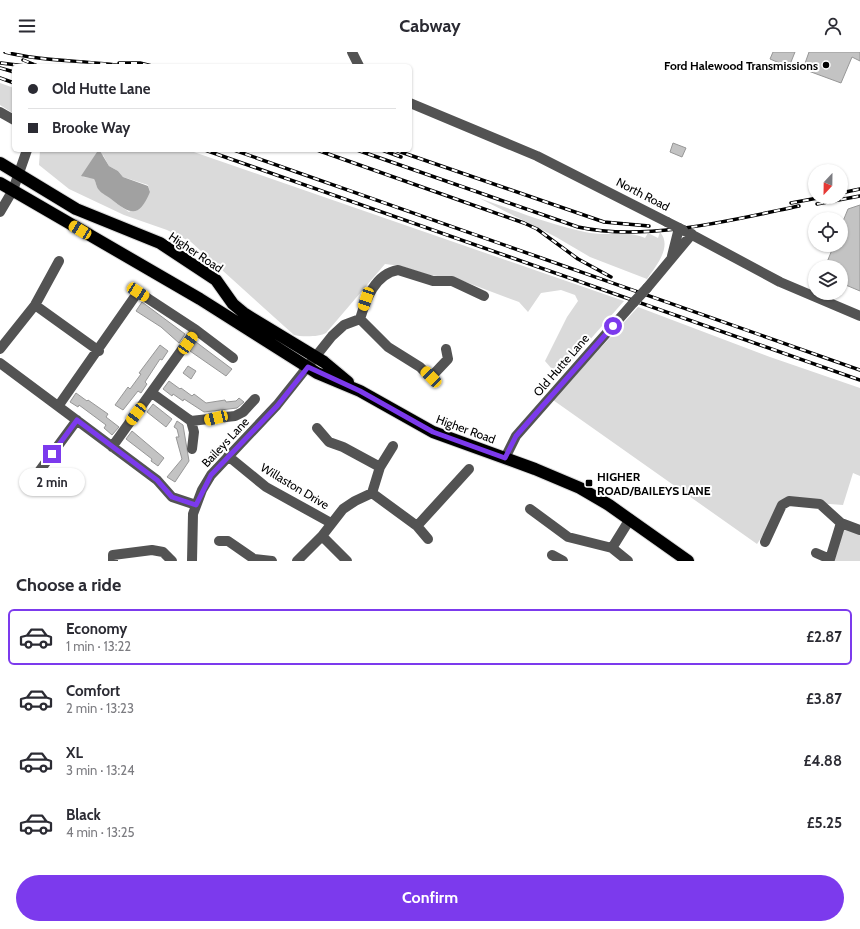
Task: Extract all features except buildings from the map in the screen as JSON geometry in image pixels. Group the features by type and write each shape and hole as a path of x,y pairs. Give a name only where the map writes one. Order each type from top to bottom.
{"highway":[{"name":"Higher Road","path":"0,163 76,209 160,243 216,280 233,304 245,314 316,357 360,391"},
{"name":"Higher Road","path":"0,183 200,299 308,367 360,391 433,432 505,458 580,488 630,519 688,561"}],"street":[{"path":"352,52 358,64"},
{"name":"North Road","path":"412,104 537,156 667,222 780,282 860,316"},
{"path":"0,112 12,119"},
{"path":"0,212 20,175 26,152"},
{"name":"Old Hutte Lane","path":"672,256 683,231"},
{"name":"Old Hutte Lane","path":"505,458 516,436 647,288 672,256 683,231"},
{"path":"0,349 35,305 59,261"},
{"path":"446,349 448,359 433,380 420,367 388,347 360,318 368,294 384,277 393,271 398,270 433,281 452,281 484,296"},
{"path":"59,405 99,351 138,292 196,330 233,358"},
{"path":"35,305 99,351"},
{"name":"Baileys Lane","path":"192,561 192,531 196,505 211,475 277,406 344,325 360,318"},
{"path":"112,447 196,330"},
{"path":"0,363 59,405 157,480 172,497 196,505"},
{"path":"152,393 191,421 194,432 192,449"},
{"path":"191,421 235,416 243,412 255,399"},
{"path":"35,477 77,420"},
{"path":"317,428 329,442 343,446 380,467"},
{"path":"297,561 322,536 343,509 355,501 372,493 380,467 393,446"},
{"name":"Willaston Drive","path":"228,456 266,487 331,523"},
{"path":"417,526 469,469"},
{"path":"372,493 417,526 428,539"},
{"path":"765,542 782,505 789,501 820,504 840,523 860,530"},
{"path":"530,508 568,537 612,548 628,561"},
{"path":"612,548 630,519"},
{"path":"816,552 830,559 840,523"},
{"path":"322,536 347,561"},
{"path":"219,541 228,542 254,559 272,561"},
{"path":"113,558 152,550 163,552 172,561"}],"shaded area":[{"path":"0,83 12,87 12,113 0,105"},
{"path":"40,152 194,152 624,301 558,376 545,361 567,317 578,301 575,295 561,290 541,293 528,312 519,302 455,278 429,275 401,266 385,264 326,333 310,336 294,335 191,242 167,230 124,215 69,189 39,165","holes":["103,155 109,166 118,171 123,177 148,185 150,192 129,212 97,187 94,178 83,177"]},
{"path":"97,152 101,152 109,166 118,171 123,177 148,186 150,192 138,210 129,211 100,191 94,179 81,176"},
{"path":"479,198 545,221 585,232 600,234 631,234 645,238 648,233 658,238 660,232 664,238 664,250 658,263 647,279 590,257 556,237"},
{"path":"638,307 770,357 860,388 860,476 853,473 843,505 789,501 780,510 757,544 553,400"},
{"path":"841,523 860,530 860,561 825,561"}],"railway":[{"path":"5,52 34,58 109,64"},
{"path":"23,60 33,64"},
{"path":"1,63 12,64"},
{"path":"119,63 144,64"},
{"path":"0,68 12,71"},
{"path":"0,78 12,82"},
{"path":"211,152 860,380"},
{"path":"240,152 860,370"},
{"path":"323,152 524,223 537,229 578,259 611,277"},
{"path":"363,152 578,227 604,231 660,231 718,223 799,206"},
{"path":"387,152 401,157"},
{"path":"401,152 604,222 649,226"},
{"path":"848,192 860,189"},
{"path":"848,198 860,196"},
{"path":"791,203 808,200"}],"place":[{"name":"Ford Halewood Transmissions","path":"826,65"},
{"name":"HIGHER ROAD/BAILEYS LANE","path":"589,483"}],"route":[{"path":"52,454 77,420 157,480 172,497 186,503 196,505 202,490 211,475 277,406 308,367 317,373 360,391 400,415 433,432 505,458 516,436 613,326"}]}
